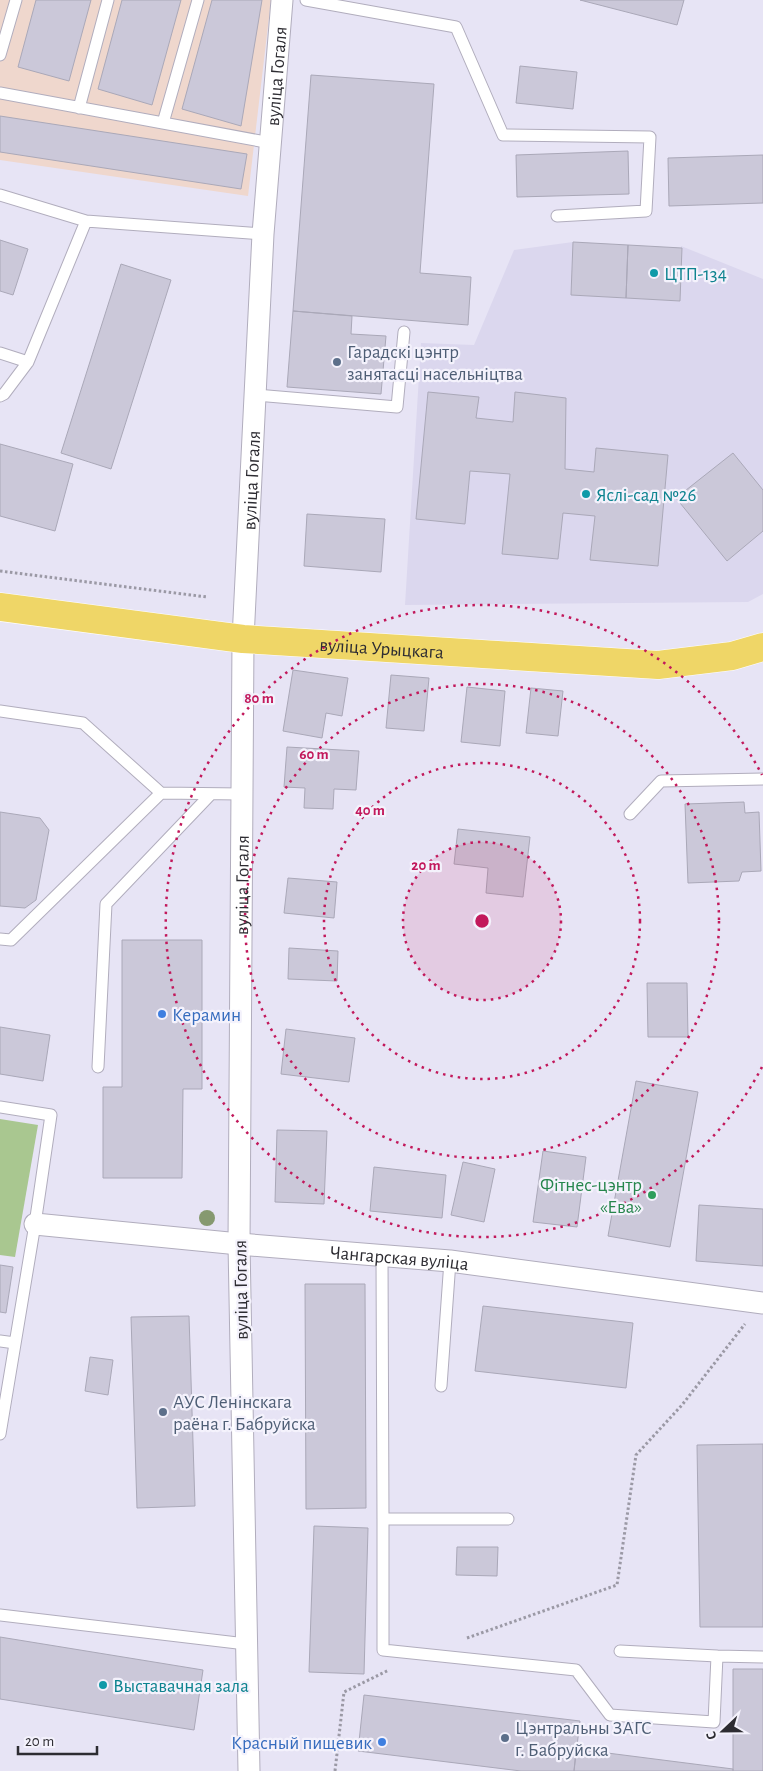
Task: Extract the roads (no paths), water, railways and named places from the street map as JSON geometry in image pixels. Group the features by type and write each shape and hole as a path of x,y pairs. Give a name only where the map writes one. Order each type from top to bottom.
{"main road":[{"name":"вуліца Урыцкага","path":"0,607 242,639 658,665 732,656 763,647"}],"street":[{"name":"вуліца Гогаля","path":"249,1771 239,1244 242,639 263,234 282,0"},
{"name":"Чангарская вуліца","path":"35,1224 450,1262 762,1303"}],"lane":[{"path":"0,55 16,0"},
{"path":"79,108 108,0"},
{"path":"163,123 198,0"},
{"path":"306,0 456,27 504,135 650,137 646,210 557,216"},
{"path":"0,93 270,143"},
{"path":"0,195 86,221 263,234"},
{"path":"0,396 4,394 28,362 86,221"},
{"path":"256,395 397,407 404,332"},
{"path":"0,353 28,362"},
{"path":"0,711 83,723 162,793 241,794"},
{"path":"630,814 661,781 763,779"},
{"path":"0,939 11,940 162,793"},
{"path":"98,1067 106,904 210,794"},
{"path":"0,1107 51,1115 0,1434"},
{"path":"382,1256 383,1650 576,1670 610,1715 714,1722 717,1656"},
{"path":"441,1386 450,1262"},
{"path":"0,1341 16,1343"},
{"path":"383,1519 508,1519"},
{"path":"0,1615 246,1644"},
{"path":"620,1651 763,1657"}],"place":[{"name":"ЦТП-134","path":"654,273"},
{"name":"Гарадскі цэнтр занятасці насельніцтва","path":"337,362"},
{"name":"Яслі-сад №26","path":"586,494"},
{"name":"Керамин","path":"162,1014"},
{"name":"Фітнес-цэнтр «Ева»","path":"652,1195"},
{"name":"АУС Ленінскага раёна г. Бабруйска","path":"163,1412"},
{"name":"Выставачная зала","path":"103,1685"},
{"name":"Цэнтральны ЗАГС г. Бабруйска","path":"505,1738"},
{"name":"Красный пищевик","path":"382,1742"}]}
